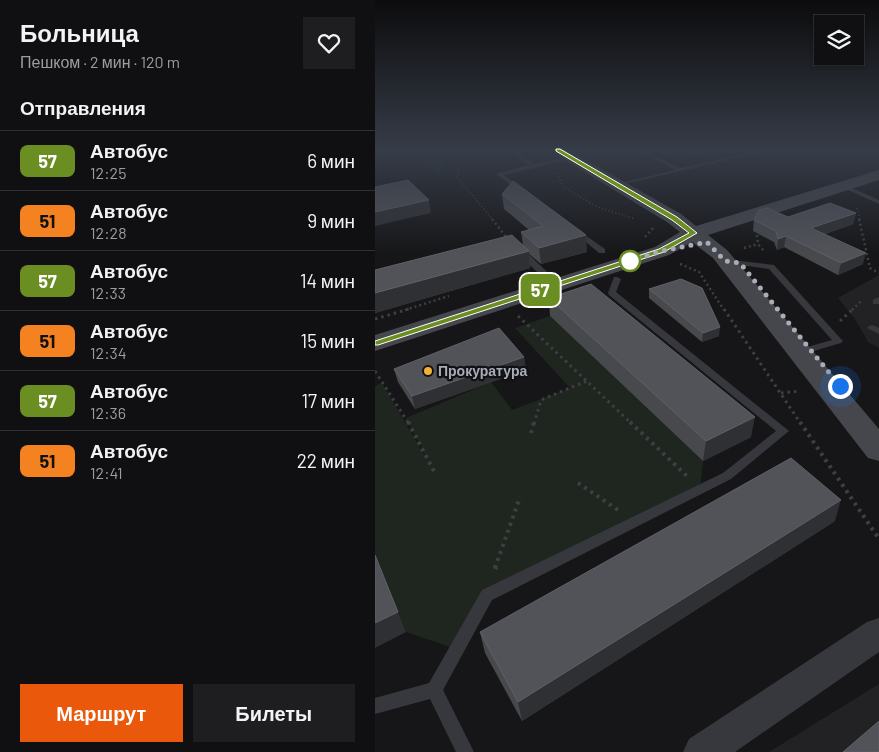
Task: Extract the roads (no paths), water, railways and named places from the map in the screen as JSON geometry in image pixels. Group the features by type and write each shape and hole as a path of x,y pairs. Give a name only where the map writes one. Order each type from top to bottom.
{"street":[{"path":"624,185 705,235 733,262 805,350 879,434"},
{"path":"375,343 662,251 855,185"},
{"path":"848,188 875,190"},
{"path":"805,350 879,450"},
{"path":"702,752 879,634"}],"lane":[{"path":"514,185 531,197"},
{"path":"875,190 879,202"},
{"path":"570,227 602,250"},
{"path":"511,242 556,285"},
{"path":"733,262 771,267 838,341 805,350"},
{"path":"375,706 434,690 487,594 727,476 783,431 612,293 617,279"},
{"path":"434,690 465,752"}],"place":[{"name":"Прокуратура","path":"428,371"}]}
